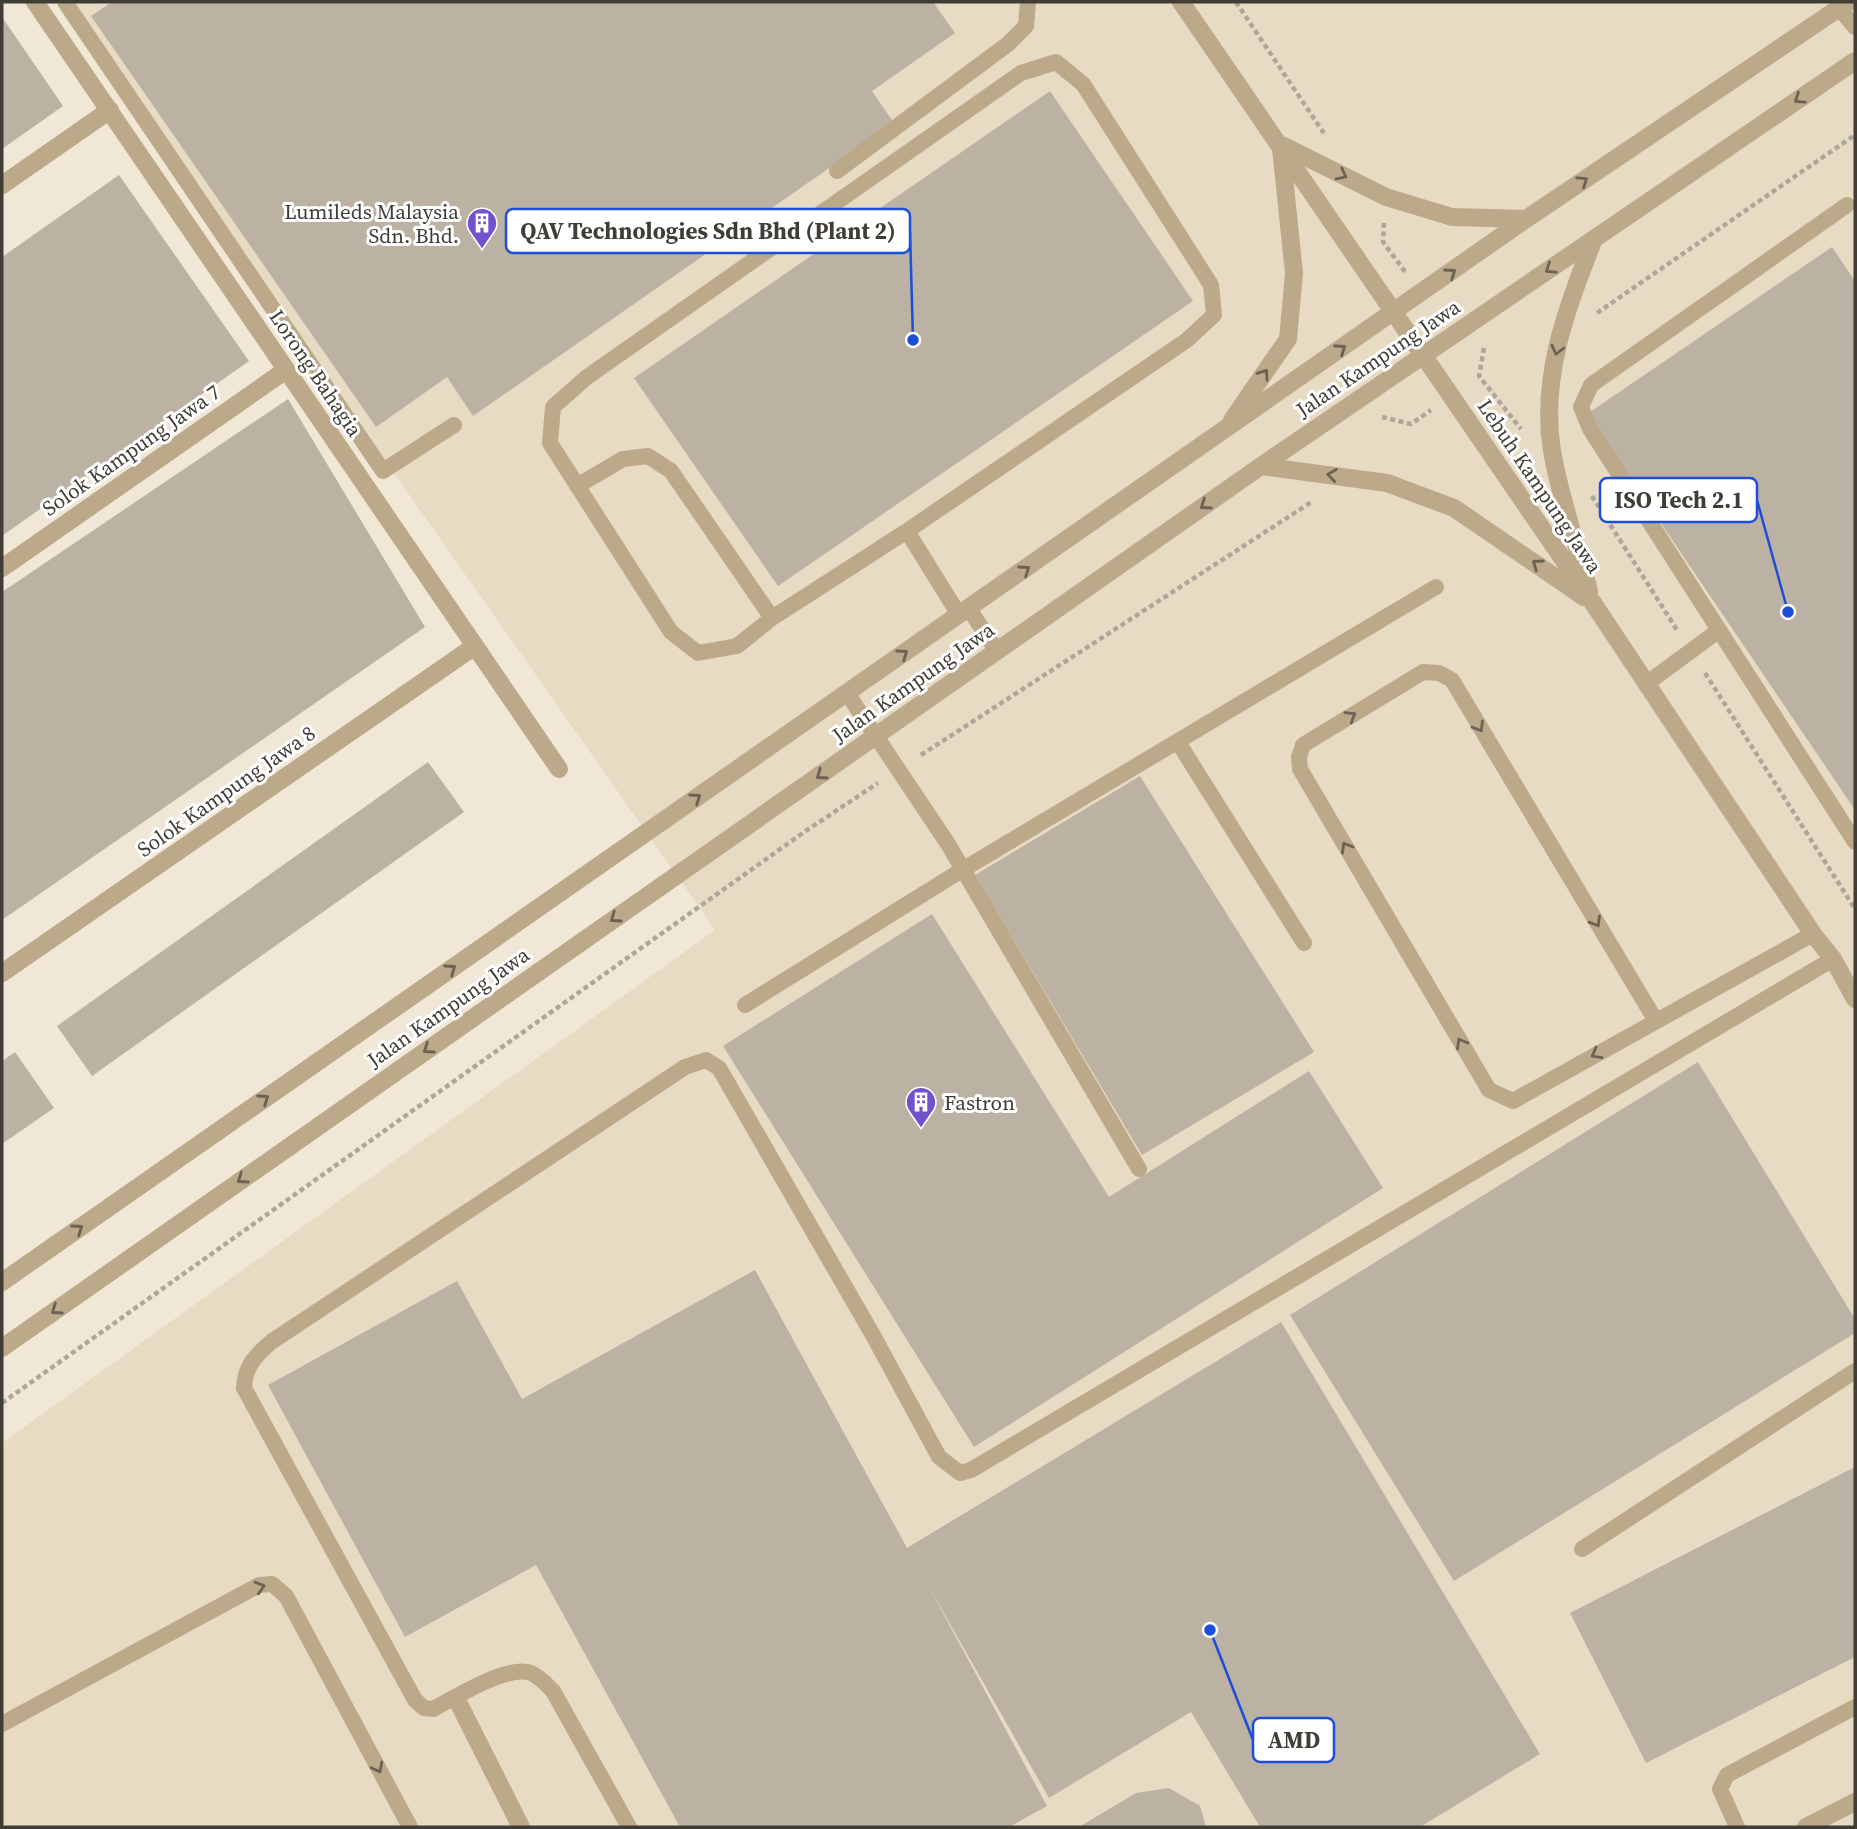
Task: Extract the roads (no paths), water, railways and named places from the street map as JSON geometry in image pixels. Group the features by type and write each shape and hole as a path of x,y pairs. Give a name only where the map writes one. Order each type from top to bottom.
{"street":[{"name":"Lorong Bahagia","path":"35,2 559,769"},
{"name":"Lebuh Kampung Jawa","path":"1181,2 1281,144 1853,992"},
{"name":"Jalan Kampung Jawa","path":"2,1282 1527,219 1843,5"},
{"name":"Jalan Kampung Jawa","path":"2,1348 1261,466 1855,61"},
{"path":"2,185 110,110"},
{"path":"1281,144 1386,197 1451,217 1527,219"},
{"path":"1225,430 1288,339 1294,272 1281,144"},
{"path":"1592,603 1552,450 1550,379 1570,299 1594,239"},
{"name":"Solok Kampung Jawa 7","path":"2,568 286,370"},
{"path":"1261,466 1387,483 1454,508 1592,603"},
{"name":"Solok Kampung Jawa 8","path":"2,973 475,646"},
{"path":"456,1698 521,1827"},
{"path":"1806,1827 1855,1802"}],"lane":[{"path":"65,2 383,471 454,425"},
{"path":"837,171 1008,44 1026,26 1028,2"},
{"path":"1843,5 1855,27"},
{"path":"1056,62 1083,84 1211,285 1214,315 1187,340 907,531 772,618 737,646 698,653 671,632 550,443 554,407 587,377 1021,73 1056,62"},
{"path":"1847,205 1591,385 1581,407 1590,429 1855,842"},
{"path":"577,486 622,459 648,456 671,471 772,618"},
{"path":"907,531 964,612 997,651"},
{"path":"745,1005 962,870 1436,587"},
{"path":"1646,684 1718,631"},
{"path":"1656,1021 1452,680 1439,673 1423,672 1303,746 1299,757 1300,769 1489,1090 1513,1101 1812,934"},
{"path":"847,693 899,769 962,870 1139,1170"},
{"path":"1178,742 1304,943"},
{"path":"629,1827 553,1690 540,1678 529,1672 513,1673 433,1709 424,1708 415,1700 244,1388 245,1374 254,1357 271,1342 685,1067 706,1060 719,1068 874,1337 939,1457 960,1473 971,1471 1833,959"},
{"path":"1582,1549 1855,1371"},
{"path":"2,1724 259,1585 280,1587 410,1827"},
{"path":"1737,1827 1720,1789 1727,1775 1855,1707"}],"place":[{"name":"Lumileds Malaysia Sdn. Bhd.","path":"482,250"},
{"name":"QAV Technologies Sdn Bhd (Plant 2)","path":"913,340"},
{"name":"ISO Tech 2.1","path":"1788,612"},
{"name":"Fastron","path":"921,1129"},
{"name":"AMD","path":"1210,1630"}]}
